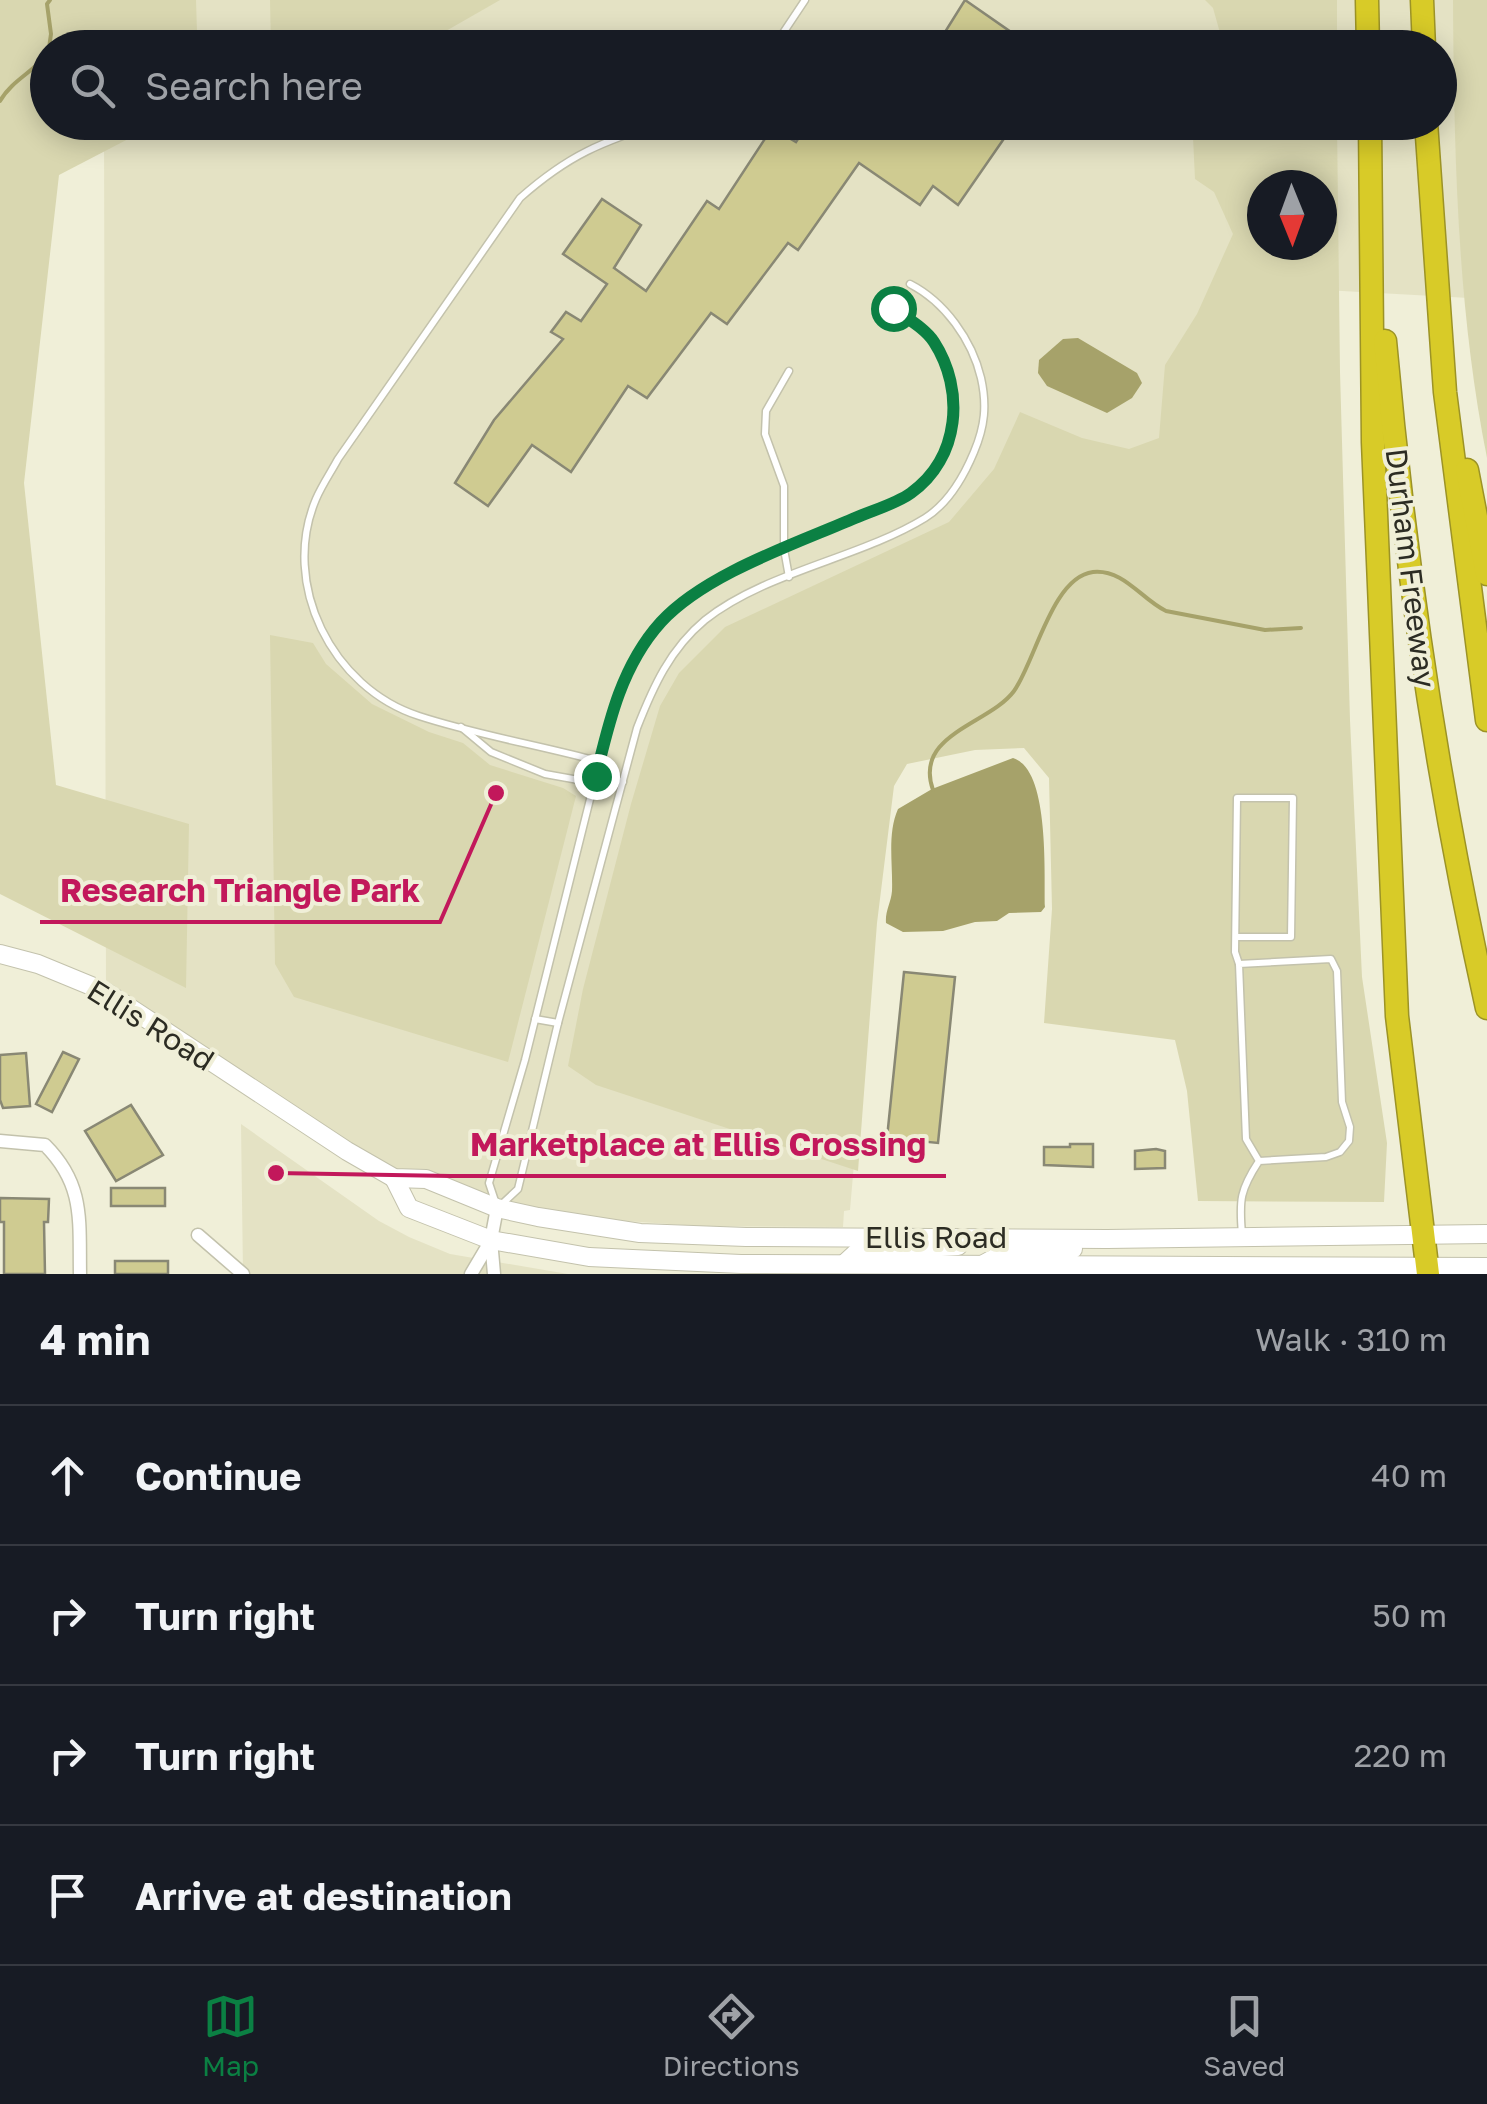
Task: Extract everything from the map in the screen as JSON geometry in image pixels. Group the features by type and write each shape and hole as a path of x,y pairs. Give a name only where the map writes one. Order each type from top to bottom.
{"highway":[{"path":"1367,0 1368,30"},
{"path":"1422,0 1423,30"},
{"path":"1370,140 1377,591 1397,1016 1427,1271"},
{"name":"Durham Freeway","path":"1371,140 1383,319 1412,590 1441,778 1487,1008"},
{"name":"Durham Freeway","path":"1427,140 1453,471 1487,720"},
{"path":"1438,314 1487,574"}],"main road":[{"name":"Ellis Road","path":"0,954 38,964 106,992 347,1152 394,1178 426,1178 497,1208 640,1232 746,1237 1107,1239 1487,1234"},
{"name":"Ellis Road","path":"394,1178 410,1208 491,1240 589,1257 982,1270 1427,1271 1487,1267"},
{"path":"844,1264 857,1252 968,1245 991,1236"},
{"path":"982,1270 1004,1253 1089,1248 1107,1239"}],"street":[{"path":"0,1141 45,1145 64,1163 74,1182 79,1212 80,1274"},
{"path":"494,1274 491,1240 497,1208"},
{"path":"198,1235 243,1274"},
{"path":"471,1274 491,1240"}],"lane":[{"path":"784,30 805,0"},
{"path":"596,776 590,758 417,715 384,699 353,674 331,646 315,617 305,581 306,543 315,501 338,459 520,198 554,168 607,140"},
{"path":"893,308 932,338 948,370 955,407 949,441 936,469 910,494 708,586 661,621 628,668 611,715 535,1019 489,1182 497,1208 518,1188 623,782 649,697 677,648 707,619 747,596 928,516 962,480 978,442 987,405 977,359 961,330 940,307 910,284"},
{"path":"788,371 766,411 765,434 784,486 784,549 789,577"},
{"path":"459,725 491,752 545,774 584,781 596,776 623,782"},
{"path":"1236,938 1291,937 1293,798 1236,798 1236,938 1246,1139 1259,1161"},
{"path":"1239,964 1331,959 1337,971 1342,1102 1350,1127 1349,1142 1340,1152 1326,1157 1259,1161"},
{"path":"535,1019 558,1023"},
{"path":"1242,1235 1240,1200 1244,1184 1259,1161"}],"shaded area":[{"path":"0,0 196,0 197,30 30,30 30,140 126,140 59,175 24,483 56,785 189,824 186,988 0,894"},
{"path":"67,0 1487,0 1487,299 1306,289 1304,583 903,593 850,1210 844,1211 843,1227 699,1226 567,1217 421,1183 106,992 104,140 1457,140 1457,30 80,30"},
{"path":"270,0 500,0 448,30 271,30"},
{"path":"1205,0 1337,0 1337,30 1219,30 1213,8"},
{"path":"1453,0 1487,0 1487,458 1463,288 1456,173 1457,30 1454,30"},
{"path":"1193,140 1337,140 1350,720 1362,977 1387,1143 1384,1202 1198,1201 1187,1091 1175,1040 1044,1023 1052,909 1049,778 1024,748 975,750 907,764 894,786 877,923 858,1171 596,1085 568,1066 583,989 631,804 660,706 679,673 725,627 949,522 994,469 1020,412 1082,438 1129,449 1159,438 1165,365 1197,314 1233,234 1214,192 1195,179"},
{"path":"1078,338 1137,373 1142,383 1132,398 1107,413 1047,386 1038,373 1039,360 1063,339"},
{"path":"270,635 313,643 326,664 372,704 429,732 463,743 490,765 563,788 576,796 508,1062 294,997 275,964"},
{"path":"1013,758 1025,766 1039,801 1045,907 1041,912 1009,913 997,921 975,922 943,931 903,932 886,923 898,809 932,789"},
{"path":"241,1124 379,1221 409,1237 450,1254 568,1274 243,1274"}],"building":[{"path":"965,0 1008,30 946,30"},
{"path":"764,140 1003,140 958,205 933,186 920,205 859,163 798,250 788,243 727,324 711,313 647,398 628,386 571,472 532,445 488,506 455,483 494,420 563,339 551,332 566,312 581,321 607,284 563,254 602,199 641,225 614,268 646,291 707,201 719,209"},
{"path":"904,972 955,977 938,1143 887,1138"},
{"path":"63,1052 79,1059 52,1112 36,1104"},
{"path":"26,1053 30,1106 3,1108 0,1055"},
{"path":"131,1105 163,1155 116,1181 85,1131"},
{"path":"1093,1144 1093,1167 1044,1165 1044,1147"},
{"path":"1135,1151 1165,1151 1165,1168 1135,1169"},
{"path":"111,1188 165,1188 165,1206 111,1206"},
{"path":"0,1198 49,1199 48,1222 44,1222 45,1274 4,1274"},
{"path":"115,1261 168,1261 168,1274 115,1274"}],"waterway":[{"path":"50,0 47,4 50,30"},
{"path":"0,101 30,71"},
{"path":"933,790 930,771 934,756 957,732 1014,691 1056,604 1079,577 1093,572 1114,575 1166,611 1265,630 1301,628"}],"place":[{"name":"Research Triangle Park","path":"496,793"},
{"name":"Marketplace at Ellis Crossing","path":"276,1173"}],"route":[{"path":"596,776 628,668 661,621 708,586 744,566 910,494 936,469 949,441 955,407 948,370 932,338 893,308"}]}
